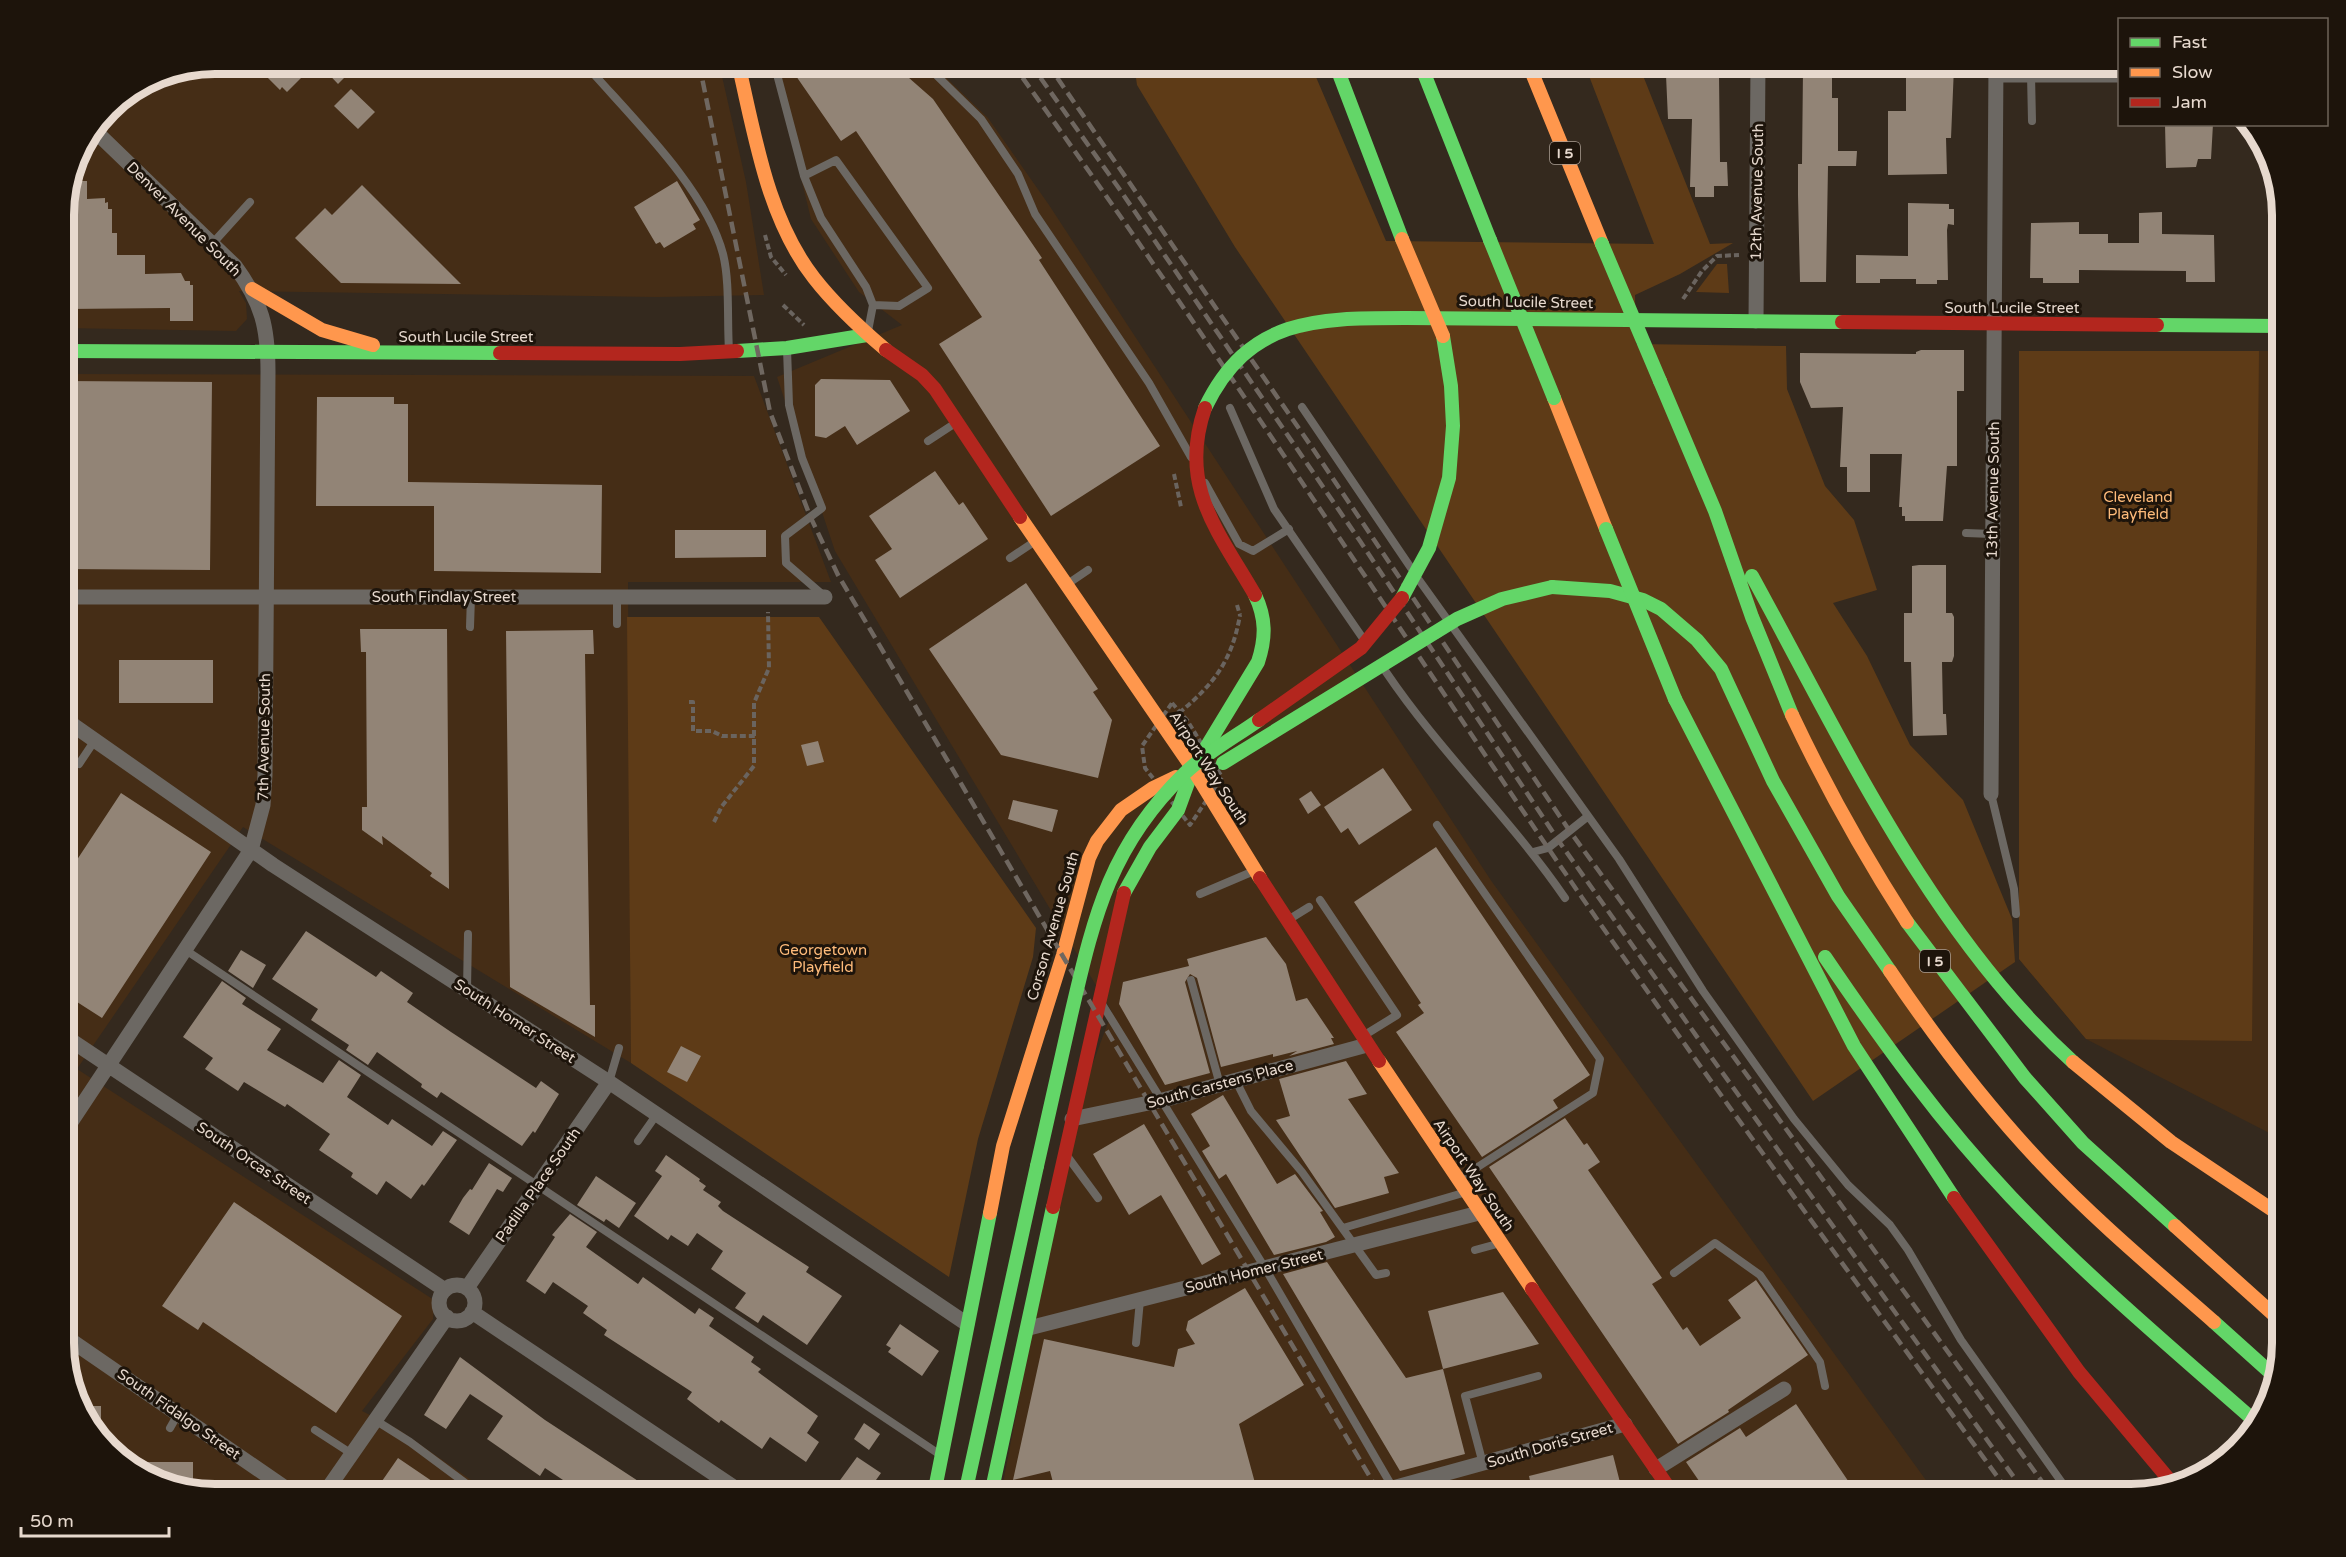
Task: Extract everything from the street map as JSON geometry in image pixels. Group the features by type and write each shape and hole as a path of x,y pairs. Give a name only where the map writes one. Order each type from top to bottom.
{"main road":[{"name":"Airport Way South","path":"741,74 769,187 782,220 813,276 867,335 902,364 920,373 933,387 1065,585 1193,769 1287,921 1461,1187 1666,1484"},
{"path":"967,1484 1093,921 1102,892 1133,835 1163,795 1186,771 1361,648 1399,604 1429,548 1449,478 1453,426 1446,342 1402,239 1339,74"},
{"path":"1424,74 1675,699 1854,1046 1986,1245 2079,1372 2169,1479"},
{"name":"I 5","path":"1533,74 1715,511 1752,617 1790,712 1825,786 1863,855 1920,941 2025,1078 2083,1143 2272,1313"},
{"path":"252,290 322,330 353,341 420,354"},
{"name":"South Lucile Street","path":"1193,769 1258,662 1264,643 1262,609 1208,514 1199,492 1196,470 1199,424 1215,383 1233,362 1252,346 1269,336 1301,324 1339,319 1407,318 2272,326"},
{"name":"South Lucile Street","path":"74,351 680,354 787,348 867,335"},
{"path":"1715,511 1862,781 1904,851 2005,990 2051,1040 2161,1134 2272,1210"},
{"path":"1163,795 1276,734 1464,614 1512,594 1552,587 1610,591 1643,600 1661,609 1697,640 1721,669 1773,781 1838,896 1945,1051 2042,1164 2109,1229 2269,1372"},
{"path":"993,1484 1029,1328 1098,998 1125,888 1150,847 1178,810 1193,769"},
{"name":"Corson Avenue South","path":"936,1484 1003,1146 1063,955 1089,858 1097,841 1125,808 1154,788 1193,769"},
{"path":"1748,843 1857,1004 1941,1116 2010,1196 2064,1251 2251,1417"},
{"path":"1034,1048 1086,1059"}],"street":[{"name":"12th Avenue South","path":"1755,321 1758,74"},
{"name":"13th Avenue South","path":"1990,794 1996,74"},
{"path":"2025,74 2118,75"},
{"name":"Denver Avenue South","path":"98,134 235,266 252,290 266,327 268,353"},
{"name":"7th Avenue South","path":"74,1118 187,951 251,850 263,805 268,353"},
{"name":"South Findlay Street","path":"74,597 825,597"},
{"name":"South Homer Street","path":"74,726 251,850 609,1082 967,1324"},
{"name":"South Carstens Place","path":"1072,1119 1163,1100 1228,1083 1364,1041"},
{"name":"South Orcas Street","path":"74,1042 445,1290"},
{"name":"Padilla Place South","path":"467,1288 609,1082"},
{"name":"South Homer Street","path":"1029,1328 1479,1213"},
{"path":"455,1285 467,1288 474,1297 472,1312 461,1320 447,1317 440,1306 445,1290 455,1285"},
{"path":"472,1312 724,1484"},
{"path":"331,1484 447,1317"},
{"name":"South Fidalgo Street","path":"74,1343 280,1484"},
{"path":"1656,1469 1784,1389"},
{"name":"South Doris Street","path":"1429,1484 1483,1464 1625,1424"}],"lane":[{"path":"594,74 671,162 710,218 723,255 729,352"},
{"path":"777,74 804,176 821,218 867,287 873,305 867,335"},
{"path":"935,74 981,119 1018,174 1035,214 1149,383 1239,544 1253,551 1289,529"},
{"path":"2031,75 2032,121"},
{"path":"804,176 836,160 928,288 899,306 873,305"},
{"path":"212,243 250,202"},
{"path":"787,348 789,405 802,458 822,508 785,536 786,563 825,597"},
{"path":"1302,407 1377,519 1619,859 1703,991 1794,1119 1848,1185 1890,1225 1908,1250 1961,1340 2063,1484"},
{"path":"1230,408 1274,509 1372,652"},
{"path":"928,441 957,421"},
{"path":"1966,533 1992,534"},
{"path":"1010,558 1036,541"},
{"path":"1065,585 1088,570"},
{"path":"470,627 471,596"},
{"path":"617,597 617,624"},
{"path":"1378,662 1498,814 1533,852 1565,898"},
{"path":"79,764 95,740"},
{"name":"13th Avenue South","path":"1990,794 2014,889 2016,914"},
{"path":"1533,852 1548,848 1587,817"},
{"path":"1343,1228 1461,1187 1593,1093 1600,1059 1437,825"},
{"path":"1200,894 1255,870"},
{"path":"1320,900 1397,1015 1364,1041"},
{"path":"1287,921 1309,907"},
{"path":"467,990 468,934"},
{"path":"187,951 942,1456"},
{"path":"1191,980 1228,1083 1302,1172 1376,1275 1386,1273"},
{"path":"1098,998 1265,1268 1391,1484"},
{"path":"609,1082 619,1048"},
{"path":"638,1142 657,1114"},
{"path":"1064,1152 1098,1198"},
{"path":"1475,1250 1500,1243"},
{"path":"1674,1273 1714,1243 1760,1275 1820,1362 1825,1386"},
{"path":"1136,1343 1140,1300"},
{"path":"1483,1464 1465,1396 1538,1376"},
{"path":"170,1428 178,1414"},
{"path":"375,1420 410,1442 467,1484"},
{"path":"315,1430 352,1454"}],"path":[{"path":"1684,299 1702,271 1717,256 1739,255"},
{"path":"783,305 804,324"},
{"path":"1174,470 1182,509"},
{"path":"1179,713 1205,692 1228,658 1240,615 1231,596"},
{"path":"714,822 722,806 754,766 754,703 769,668 768,597"},
{"path":"689,702 693,702 693,732 712,732 722,736 755,736"},
{"path":"1142,746 1145,768"}],"shaded area":[{"path":"214,74 721,74 746,182 764,295 657,297 239,291 246,303 247,319 236,331 74,328 74,205 78,178 88,152 108,122 136,97 152,88 187,76"},
{"path":"776,74 942,74 988,118 1049,205 1492,882 1929,1484 1003,1484 1072,1119 1112,1012 835,551 777,377 902,325 859,292 811,219"},
{"name":"Cleveland Playfield","path":"2019,351 2272,351 2272,1134 2086,1039 2019,959"},
{"path":"74,374 754,376 831,582 628,582 631,1063 243,827 77,1069 434,1300 433,1319 362,1411 398,1429 477,1484 214,1484 187,1481 152,1469 122,1449 92,1413 81,1388 74,1352"}],"green space":[{"path":"1136,74 1315,74 1386,241 1654,244 1588,74 1642,74 1710,244 1733,243 1680,274 1635,295 1636,344 1786,346 1787,389 1825,486 1854,520 1877,590 1833,603 1867,656 1910,745 1963,800 2012,919 2015,962 1813,1101 1235,247 1137,85"},
{"path":"1717,264 1727,264 1729,293 1696,292"},
{"name":"Cleveland Playfield","path":"2019,351 2259,351 2252,1041 2086,1039 2019,959"},
{"name":"Georgetown Playfield","path":"627,617 819,617 1036,928 1033,957 978,1139 949,1277 631,1063"}],"building":[{"path":"268,74 305,74 287,92 282,87 280,90 266,76"},
{"path":"328,74 348,74 338,84"},
{"path":"795,74 905,74 933,99 1042,258 1039,260 1160,446 1051,516 939,344 982,317 856,131 841,141"},
{"path":"1803,74 1832,74 1832,98 1838,98 1838,151 1857,151 1856,166 1828,166 1826,282 1800,282 1798,164 1802,164"},
{"path":"1910,74 1954,74 1951,138 1946,138 1947,174 1888,175 1888,111 1906,111 1906,76"},
{"path":"1666,75 1719,75 1720,162 1727,162 1728,186 1714,186 1714,197 1695,197 1695,187 1690,187 1692,119 1668,119"},
{"path":"351,89 375,112 358,129 334,106"},
{"path":"2165,126 2213,126 2211,159 2198,159 2196,167 2166,168"},
{"path":"78,181 87,181 87,199 105,198 105,203 108,202 108,209 112,209 112,233 117,233 117,255 145,255 145,274 181,273 185,281 190,281 190,285 193,285 193,321 170,321 170,308 74,309 74,205"},
{"path":"677,181 700,220 693,224 696,229 664,248 660,242 656,244 634,207"},
{"path":"362,185 461,284 341,283 295,238 325,208 332,215"},
{"path":"1908,203 1949,204 1949,209 1954,209 1954,225 1948,224 1947,230 1948,280 1937,280 1937,284 1916,284 1916,279 1880,279 1880,283 1856,283 1856,255 1908,256"},
{"path":"2162,212 2162,234 2214,235 2215,282 2186,282 2186,271 2079,270 2079,283 2043,283 2043,278 2030,278 2031,223 2079,222 2079,234 2108,234 2108,243 2139,243 2139,213"},
{"path":"1921,350 1964,350 1964,391 1957,391 1957,466 1947,466 1943,521 1905,521 1905,516 1902,516 1902,507 1899,507 1902,454 1870,454 1870,492 1847,492 1847,467 1840,467 1843,407 1811,408 1800,382 1800,353 1916,354"},
{"path":"821,379 890,380 910,411 857,445 845,426 826,438 815,436 815,385"},
{"path":"74,381 212,382 210,570 74,569"},
{"path":"317,397 394,397 394,404 408,404 408,482 602,485 601,573 434,571 434,506 316,506"},
{"path":"935,471 959,505 963,502 988,539 900,598 875,560 892,549 869,516"},
{"path":"675,530 766,530 766,557 675,558"},
{"path":"1946,565 1946,613 1952,613 1954,617 1954,656 1952,662 1942,662 1943,714 1946,714 1947,735 1913,736 1911,662 1904,662 1904,613 1912,613 1912,566"},
{"path":"1026,583 1098,689 1093,692 1112,720 1098,778 1001,755 929,649"},
{"path":"360,629 447,629 449,889 430,876 432,873 382,836 383,845 362,830 362,807 367,807 366,652 361,652"},
{"path":"593,630 594,654 585,654 590,1005 595,1005 595,1037 510,987 506,631"},
{"path":"119,660 213,660 213,703 119,703"},
{"path":"818,741 824,762 807,766 801,745"},
{"path":"1383,768 1412,810 1359,845 1348,828 1341,833 1324,807"},
{"path":"1311,791 1321,805 1308,814 1299,799"},
{"path":"121,793 211,852 102,1018 74,1000 74,864"},
{"path":"1013,800 1058,810 1052,832 1008,819"},
{"path":"1436,847 1590,1075 1553,1100 1558,1108 1482,1157 1396,1032 1424,1013 1418,1005 1421,1003 1354,902"},
{"path":"306,931 376,977 381,971 413,993 407,1002 536,1088 541,1081 559,1094 535,1133 533,1131 522,1146 441,1092 437,1098 421,1087 422,1084 377,1052 368,1065 346,1050 349,1045 311,1020 318,1009 272,979"},
{"path":"1266,937 1286,964 1296,1001 1307,998 1334,1038 1331,1038 1334,1044 1289,1056 1297,1051 1273,1057 1273,1054 1221,1067 1197,978 1190,974 1185,982 1210,1073 1165,1085 1119,1004 1123,982 1189,966 1187,959"},
{"path":"241,950 266,965 253,988 228,971"},
{"path":"222,981 246,998 242,1004 281,1029 267,1050 323,1083 339,1060 361,1075 347,1097 388,1125 392,1119 432,1146 443,1131 457,1140 424,1186 422,1184 411,1199 386,1181 377,1195 351,1177 353,1173 319,1150 330,1134 287,1104 285,1107 244,1082 238,1091 205,1069 213,1058 183,1037"},
{"path":"681,1046 701,1056 687,1082 667,1072"},
{"path":"1346,1061 1367,1094 1348,1099 1399,1173 1384,1177 1389,1193 1335,1208 1276,1120 1290,1116 1279,1079"},
{"path":"1223,1095 1277,1184 1295,1174 1323,1211 1320,1212 1335,1237 1326,1242 1274,1255 1226,1174 1219,1179 1202,1151 1210,1146 1191,1114"},
{"path":"1565,1118 1584,1145 1587,1143 1600,1162 1588,1170 1662,1278 1652,1284 1683,1330 1687,1327 1700,1346 1741,1318 1728,1300 1756,1280 1808,1355 1728,1410 1729,1412 1678,1444 1489,1167"},
{"path":"1144,1124 1221,1254 1202,1265 1161,1195 1129,1215 1093,1154"},
{"path":"666,1155 700,1179 699,1181 706,1186 703,1190 721,1202 718,1206 723,1211 809,1267 806,1272 842,1296 807,1345 763,1315 758,1323 735,1308 746,1293 711,1269 723,1251 697,1233 688,1246 671,1235 668,1240 634,1216 662,1176 655,1171"},
{"path":"489,1163 512,1178 503,1192 497,1189 469,1235 449,1222 463,1198 470,1189 472,1190"},
{"path":"596,1176 636,1203 619,1228 606,1219 604,1222 577,1205"},
{"path":"234,1202 402,1316 336,1413 203,1322 198,1330 162,1306"},
{"path":"570,1214 597,1232 586,1247 638,1284 643,1277 695,1314 699,1308 714,1318 709,1326 754,1357 751,1362 761,1369 758,1372 818,1416 807,1433 819,1442 806,1462 770,1437 762,1449 721,1420 719,1423 687,1399 692,1392 604,1335 607,1330 583,1313 588,1306 553,1282 545,1294 526,1281 555,1237 552,1235"},
{"path":"1327,1262 1406,1378 1443,1369 1465,1454 1400,1471 1283,1274"},
{"path":"1245,1288 1304,1385 1239,1424 1255,1484 1053,1484 1050,1471 1013,1480 1044,1339 1174,1367 1178,1349 1195,1344 1186,1330 1188,1321"},
{"path":"1503,1292 1539,1344 1443,1369 1428,1311"},
{"path":"900,1324 939,1351 922,1376 888,1352 891,1348 886,1345"},
{"path":"460,1357 545,1420 643,1484 569,1484 545,1468 540,1476 487,1439 503,1416 470,1394 446,1429 424,1415"},
{"path":"1796,1404 1850,1484 1701,1484 1686,1462 1740,1428 1746,1437"},
{"path":"88,1406 101,1406 101,1425"},
{"path":"864,1423 880,1434 869,1450 854,1439"},
{"path":"1613,1455 1620,1484 1531,1484 1529,1476"},
{"path":"857,1457 881,1473 873,1484 838,1483"},
{"path":"398,1458 436,1484 380,1484"},
{"path":"140,1462 193,1462 193,1482 169,1476"}],"railway":[{"path":"701,74 770,412 810,516 838,575 1374,1484"},
{"path":"1020,74 1215,354 1546,845 1660,1009 2003,1484"},
{"path":"1038,74 1118,187 1360,541 1558,840 2019,1484"},
{"path":"1055,74 1311,446 1569,830 2044,1484"}],"traffic: fast":[{"path":"1339,74 1402,239"},
{"path":"1424,74 1490,240"},
{"path":"1490,240 1554,398"},
{"path":"1602,244 1660,381"},
{"path":"1407,318 1842,322"},
{"path":"1205,408 1223,378 1242,356 1265,340 1289,329 1315,322 1344,319 1407,318"},
{"path":"2157,325 2272,326"},
{"path":"737,351 787,348 867,335"},
{"path":"1402,598 1429,548 1449,478 1453,426 1451,386 1443,336"},
{"path":"74,351 500,353"},
{"path":"1660,381 1715,511 1752,617 1792,715"},
{"path":"1606,529 1675,699"},
{"path":"1752,576 1856,769 1893,833 1933,895 1976,955 2022,1011 2073,1062"},
{"path":"1552,587 1610,591 1643,600 1661,609 1697,640 1721,669 1773,781 1838,896 1890,971"},
{"path":"1223,763 1457,619 1502,599 1552,587"},
{"path":"1124,893 1150,847 1178,810 1193,769 1258,662 1264,628 1255,595"},
{"path":"1675,699 1854,1046 1954,1198"},
{"path":"1037,1166 1088,946 1108,885 1122,856 1138,828 1185,773 1211,752 1259,720"},
{"path":"1907,922 2025,1078 2083,1143 2175,1226"},
{"path":"1825,957 1913,1081 1985,1169 2040,1227 2101,1285 2251,1418"},
{"path":"967,1484 1037,1166"},
{"path":"993,1484 1053,1207"},
{"path":"936,1484 990,1213"},
{"path":"2214,1322 2269,1372"}],"traffic: slow":[{"path":"740,74 765,175 774,203 798,254 822,288 848,316 886,350"},
{"path":"1532,74 1602,244"},
{"path":"1402,239 1443,336"},
{"path":"252,289 322,330 373,345"},
{"path":"1554,398 1606,529"},
{"path":"1020,517 1193,769 1260,878"},
{"path":"1792,715 1846,820 1907,922"},
{"path":"990,1213 1003,1146 1063,955 1089,858 1097,841 1121,810 1153,788 1176,777"},
{"path":"1890,971 1962,1071 2021,1142 2105,1226 2214,1322"},
{"path":"1379,1061 1532,1289"},
{"path":"2073,1062 2171,1142 2272,1210"},
{"path":"2175,1226 2272,1313"}],"traffic: jam":[{"path":"1842,322 2157,325"},
{"path":"886,350 922,375 935,389 1020,517"},
{"path":"500,353 680,354 737,351"},
{"path":"1205,408 1198,436 1196,461 1199,485 1216,528 1255,595"},
{"path":"1259,720 1361,648 1402,598"},
{"path":"1260,878 1379,1061"},
{"path":"1053,1207 1124,893"},
{"path":"1954,1198 2079,1372 2169,1479"},
{"path":"1532,1289 1666,1484"}]}
